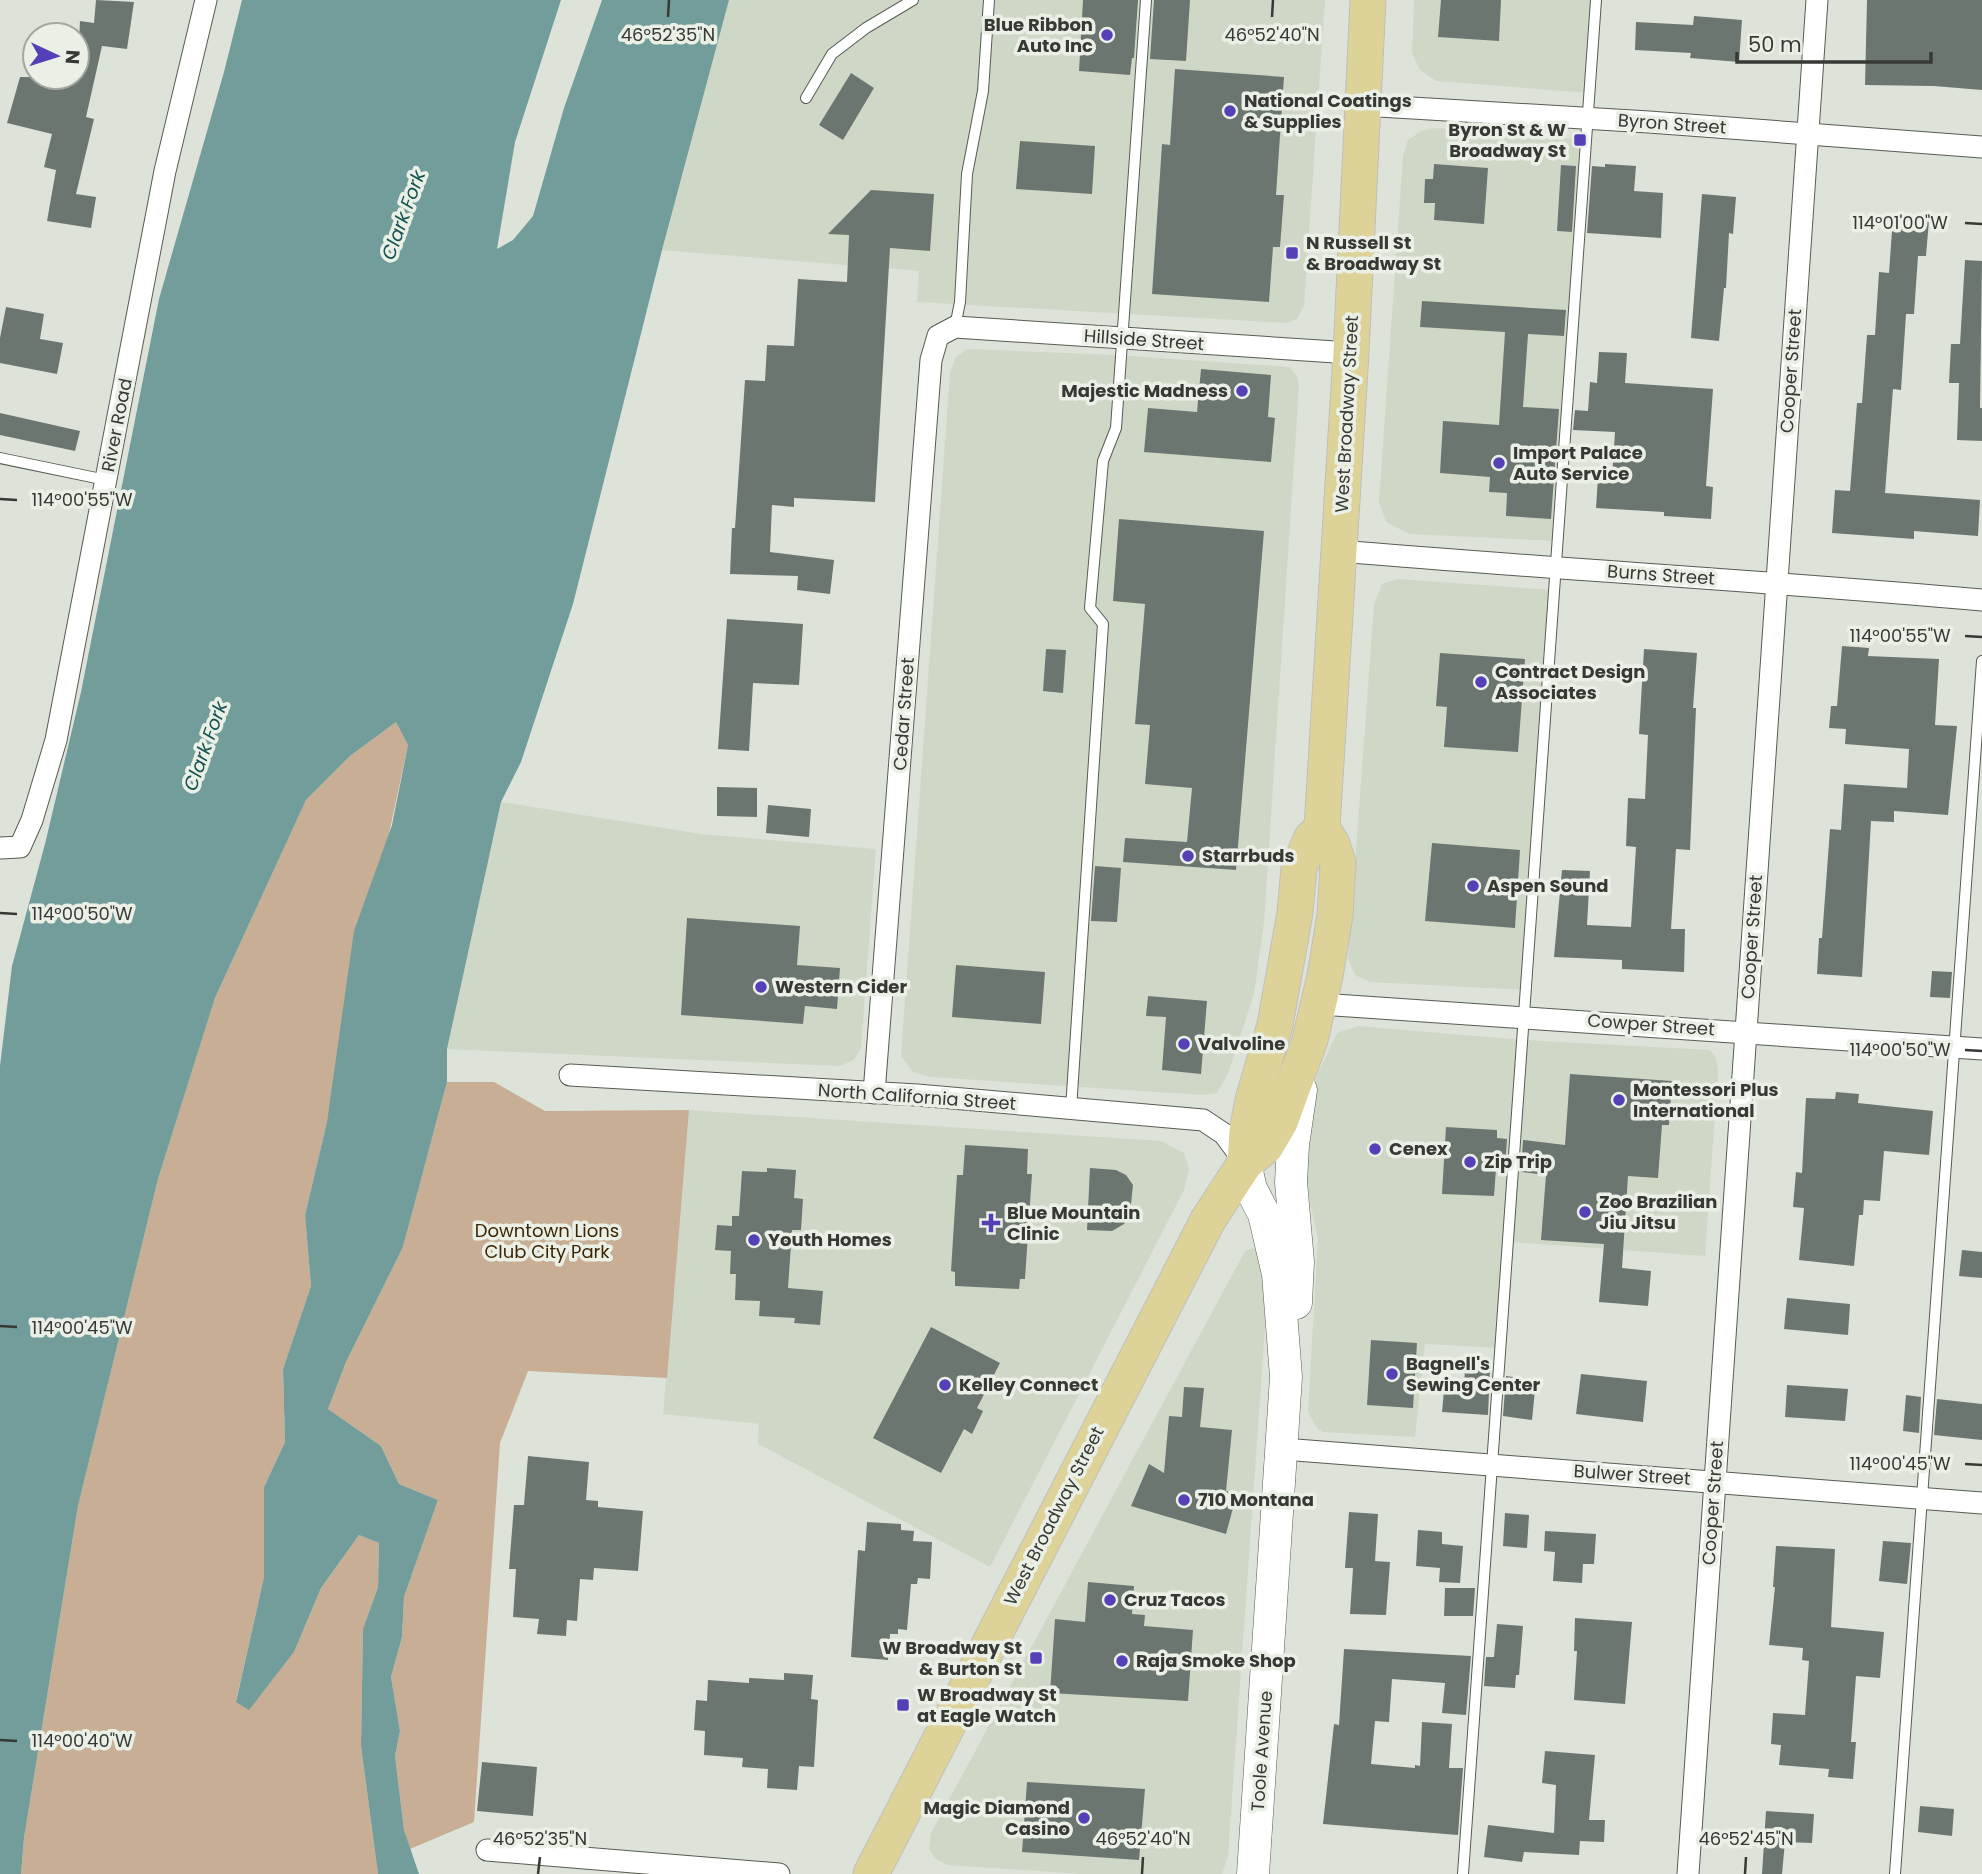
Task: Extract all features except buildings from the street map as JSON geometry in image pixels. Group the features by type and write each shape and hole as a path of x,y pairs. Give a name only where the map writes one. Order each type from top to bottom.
{"main road":[{"name":"West Broadway Street","path":"871,1874 1208,1220 1245,1163 1266,1146 1280,1122 1320,1004 1335,915 1338,863 1332,844 1322,828 1351,353 1368,0"},
{"name":"West Broadway Street","path":"1245,1163 1253,1100 1277,1013 1295,913 1299,868 1311,839 1322,828"},
{"name":"Toole Avenue","path":"1286,1377 1294,1347 1298,1262 1291,1182 1292,1154 1310,1040"},
{"name":"Toole Avenue","path":"1245,1163 1251,1189 1264,1214 1278,1274 1286,1377 1254,1874"}],"street":[{"name":"River Road","path":"10,848 32,820 56,740 165,171 206,0"},
{"name":"Cooper Street","path":"1688,1874 1817,0"},
{"name":"Byron Street","path":"1362,105 1587,118 1982,147"},
{"name":"Hillside Street","path":"947,332 1123,338 1351,353"},
{"name":"Cedar Street","path":"874,1093 932,360 947,332"},
{"name":"Burns Street","path":"1339,551 1776,582 1982,600"},
{"name":"Cowper Street","path":"1320,1004 1982,1049"},
{"name":"North California Street","path":"570,1075 874,1093 1203,1120 1224,1134 1245,1163"},
{"name":"Bulwer Street","path":"1283,1449 1982,1503"},
{"path":"487,1850 624,1867 779,1874"}],"lane":[{"path":"806,98 832,54 866,28 913,0"},
{"path":"947,332 960,302 968,174 983,91 989,0"},
{"path":"1071,1109 1103,625 1090,608 1102,461 1116,428 1146,0"},
{"path":"1463,1874 1596,0"},
{"path":"0,458 106,480"},
{"path":"1895,1874 1982,661"}],"shaded area":[{"path":"729,0 1325,0 1304,306 1297,319 1287,323 917,302 919,271 662,250"},
{"path":"1414,0 1596,0 1589,93 1436,81 1420,70 1412,53"},
{"path":"1436,128 1586,140 1557,541 1409,534 1386,522 1379,502 1403,156 1408,140 1421,131"},
{"path":"967,349 1116,355 1289,367 1296,374 1299,386 1264,923 1254,994 1228,1074 1217,1093 1202,1095 930,1077 913,1072 901,1056 950,373 956,357"},
{"path":"1397,579 1554,590 1526,990 1370,982 1355,975 1348,959 1374,605 1382,584"},
{"path":"501,802 701,834 876,849 861,1048 854,1060 840,1066 447,1049"},
{"path":"1359,1026 1522,1040 1710,1050 1716,1058 1718,1071 1705,1256 1509,1242 1500,1348 1425,1344 1415,1437 1322,1432 1308,1412 1318,1237 1301,1167 1306,1116 1319,1071 1337,1033"},
{"path":"689,1110 1161,1141 1184,1153 1189,1169 1184,1190 990,1567 758,1444 759,1424 663,1414"},
{"path":"1253,1248 1262,1252 1269,1271 1228,1856 1222,1874 1082,1874 947,1865 935,1858 929,1849 931,1833 1245,1251"}],"green space":[{"path":"396,722 408,745 305,1215 311,1286 283,1369 285,1442 264,1487 264,1577 236,1701 249,1709 294,1652 321,1588 359,1535 379,1543 378,1587 363,1629 361,1746 378,1874 21,1874 24,1838 78,1506 158,1179 215,998 306,800 350,756"},
{"name":"Downtown Lions Club City Park","path":"447,1082 494,1082 545,1111 689,1110 667,1378 528,1371 500,1443 474,1822 410,1849 404,1830 395,1756 400,1731 391,1677 402,1637 404,1597 438,1500 399,1484 381,1446 328,1409 346,1362 403,1247"}],"water":[{"name":"Clark Fork","path":"242,0 561,0 515,142 497,249 513,240 533,216 564,108 602,0 729,0 662,250 573,604 521,762 501,802 447,1049 447,1082 403,1247 346,1362 328,1409 381,1446 399,1484 438,1500 404,1597 402,1637 391,1677 400,1731 395,1756 404,1830 419,1874 378,1874 361,1746 363,1629 378,1587 379,1543 359,1535 321,1588 294,1652 249,1710 236,1702 264,1577 264,1487 285,1442 283,1369 311,1286 305,1215 327,1122 354,931 392,825 408,745 396,722 350,756 306,800 215,998 158,1179 78,1506 24,1838 21,1874 0,1874 0,1066 12,966 45,844 81,692 159,299"}],"place":[{"name":"Blue Ribbon Auto Inc","path":"1107,35"},
{"name":"National Coatings & Supplies","path":"1230,111"},
{"name":"Byron St & W Broadway St","path":"1580,140"},
{"name":"N Russell St & Broadway St","path":"1292,253"},
{"name":"Majestic Madness","path":"1242,391"},
{"name":"Import Palace Auto Service","path":"1499,463"},
{"name":"Contract Design Associates","path":"1481,682"},
{"name":"Starrbuds","path":"1188,856"},
{"name":"Aspen Sound","path":"1473,886"},
{"name":"Western Cider","path":"761,987"},
{"name":"Valvoline","path":"1184,1044"},
{"name":"Montessori Plus International","path":"1619,1100"},
{"name":"Cenex","path":"1375,1149"},
{"name":"Zip Trip","path":"1470,1162"},
{"name":"Zoo Brazilian Jiu Jitsu","path":"1585,1212"},
{"name":"Blue Mountain Clinic","path":"991,1223"},
{"name":"Youth Homes","path":"754,1240"},
{"name":"Bagnell's Sewing Center","path":"1392,1374"},
{"name":"Kelley Connect","path":"945,1385"},
{"name":"710 Montana","path":"1184,1500"},
{"name":"Cruz Tacos","path":"1110,1600"},
{"name":"W Broadway St & Burton St","path":"1036,1658"},
{"name":"Raja Smoke Shop","path":"1122,1661"},
{"name":"W Broadway St at Eagle Watch","path":"903,1705"},
{"name":"Magic Diamond Casino","path":"1084,1818"}]}
